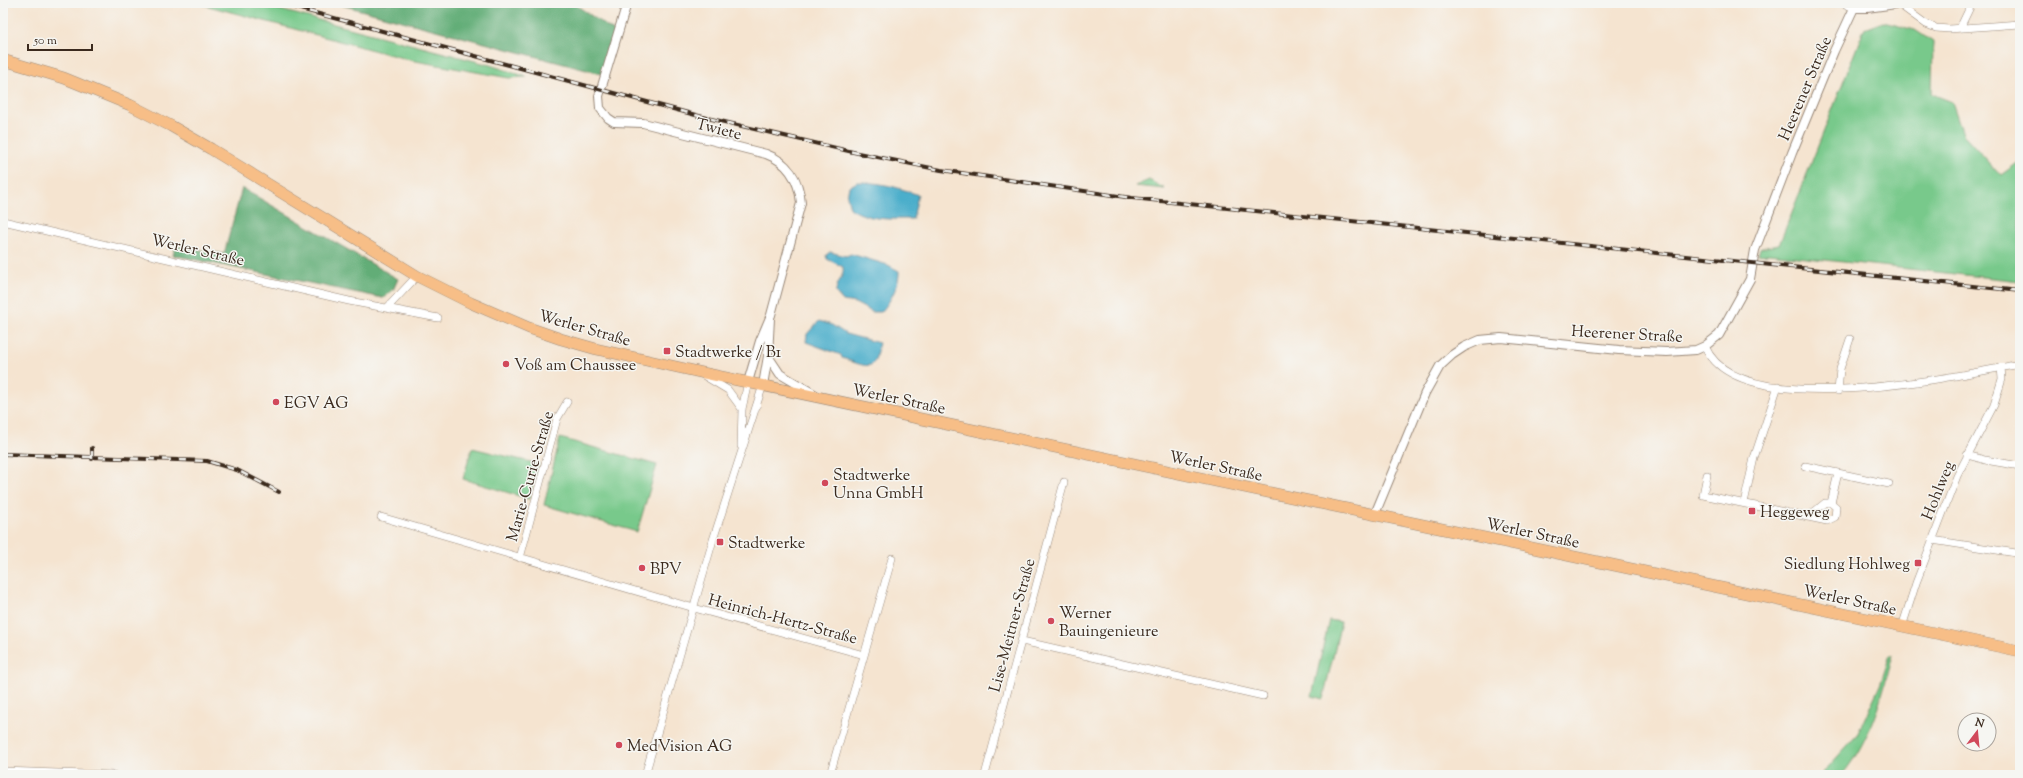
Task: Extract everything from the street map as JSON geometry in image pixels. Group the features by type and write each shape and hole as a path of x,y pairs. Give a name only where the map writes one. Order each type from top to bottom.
{"main road":[{"name":"Werler Straße","path":"3,60 64,78 130,105 211,148 311,212 417,276 471,303 529,328 596,349 2020,651"}],"street":[{"name":"Twiete","path":"627,3 599,96 600,108 608,118 614,122 643,123 766,154 776,158 792,172 800,193 801,203 771,315 768,356 763,385"},
{"path":"1843,3 1854,8 1901,4 1926,24 1936,28 2020,24"},
{"path":"1960,28 1972,3"},
{"name":"Heerener Straße","path":"1375,514 1425,393 1440,366 1464,347 1480,340 1502,338 1615,349 1667,352 1696,350 1705,346 1719,335 1750,279 1755,250 1776,195 1834,52 1854,8"},
{"name":"Werler Straße","path":"3,221 387,308 438,318"},
{"path":"387,308 417,276"},
{"name":"Twiete","path":"748,382 762,333 771,315"},
{"path":"1838,391 1840,369 1850,340"},
{"path":"1705,346 1711,358 1718,365 1740,377 1778,386 1838,391 1873,388 2020,364"},
{"path":"768,356 780,374 818,396"},
{"name":"Hohlweg","path":"1902,627 1932,540 1957,476 1967,454 1985,425 1994,406 2002,380 2001,368"},
{"path":"699,372 728,390 742,409"},
{"name":"Heinrich-Hertz-Straße","path":"741,449 742,409 748,382"},
{"name":"Heinrich-Hertz-Straße","path":"645,775 741,449 749,432 763,385"},
{"path":"1744,504 1754,458 1778,386"},
{"name":"Marie-Curie-Straße","path":"520,558 557,419 567,402"},
{"path":"1967,454 1985,460 2020,466"},
{"path":"1805,466 1889,484"},
{"path":"1707,475 1704,495 1827,521 1834,519 1837,510 1832,503 1838,473"},
{"name":"Lise-Meitner-Straße","path":"985,775 1064,482"},
{"path":"1808,517 1824,503 1832,503"},
{"name":"Marie-Curie-Straße","path":"381,517 694,608"},
{"path":"1932,540 2016,553"},
{"name":"Heinrich-Hertz-Straße","path":"831,772 892,558"},
{"name":"Heinrich-Hertz-Straße","path":"694,608 864,655"},
{"path":"1022,641 1263,696"},
{"path":"3,771 113,775"}],"green space":[{"path":"197,3 254,3 490,65 527,77 509,78 410,60"},
{"path":"334,3 573,3 618,34 605,75"},
{"path":"1883,22 1915,30 1933,42 1932,94 1952,102 1963,134 2001,175 2020,161 2020,281 1769,254 1758,255 1760,248 1779,245 1864,29"},
{"path":"1149,180 1165,189 1135,186"},
{"path":"242,188 398,279 393,290 383,298 173,255 176,246 224,254"},
{"path":"560,438 657,465 637,532 544,505"},
{"path":"472,448 539,464 529,499 463,479"},
{"path":"1329,620 1341,622 1323,699 1312,696"},
{"path":"1890,655 1893,655 1884,688 1874,718 1861,747 1842,775 1821,775 1857,735 1880,685"}],"water":[{"path":"857,182 888,186 918,195 913,219 888,219 872,217 850,208 847,196 849,187"},
{"path":"830,252 846,256 851,254 888,265 899,271 898,281 894,293 881,312 872,312 855,303 843,301 836,293 837,286 843,274 843,267 827,259 826,255"},
{"path":"819,321 832,325 846,334 879,343 874,362 868,365 859,364 842,358 841,355 806,342 807,334"}],"railway":[{"path":"278,3 703,117 853,152 941,170 1132,198 2020,291"},
{"path":"92,448 92,459"},
{"path":"3,454 207,461 237,470 279,492"}],"place":[{"name":"Stadtwerke / B1","path":"667,351"},
{"name":"Voß am Chaussee","path":"506,364"},
{"name":"EGV AG","path":"276,402"},
{"name":"Stadtwerke Unna GmbH","path":"825,483"},
{"name":"Heggeweg","path":"1752,511"},
{"name":"Stadtwerke","path":"720,542"},
{"name":"Siedlung Hohlweg","path":"1918,563"},
{"name":"BPV","path":"642,568"},
{"name":"Werner Bauingenieure","path":"1051,621"},
{"name":"MedVision AG","path":"619,745"}]}
